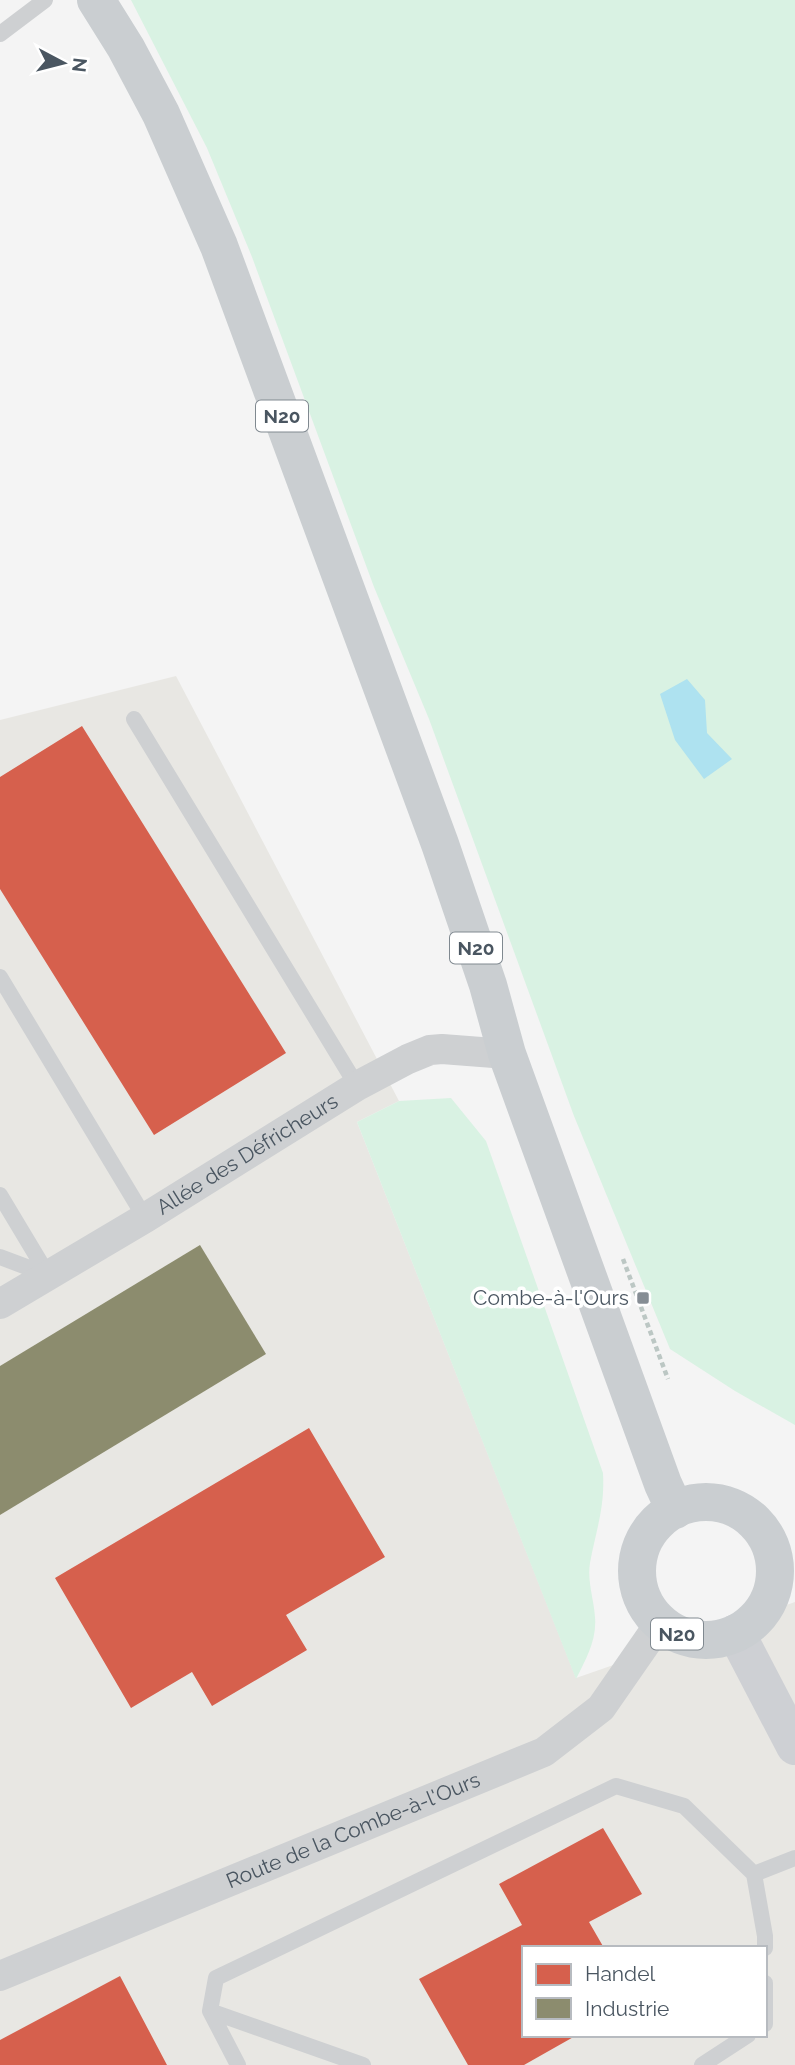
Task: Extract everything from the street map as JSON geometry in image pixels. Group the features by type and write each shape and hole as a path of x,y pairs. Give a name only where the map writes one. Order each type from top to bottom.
{"main road":[{"name":"N20","path":"96,0 126,48 161,114 219,246 440,844 488,985 507,1054 638,1419 675,1510"},
{"name":"N20","path":"715,1502 735,1508 784,1550 775,1570 769,1600 755,1619 736,1633 721,1639 705,1641 681,1636 660,1623 647,1608 640,1591 636,1572 639,1553 647,1535 659,1520 694,1503 715,1502"},
{"path":"736,1633 795,1746"}],"street":[{"name":"Allée des Défricheurs","path":"0,1304 145,1218 357,1086 430,1050 471,1050 507,1054"},
{"name":"Route de la Combe-à-l'Ours","path":"0,1976 544,1752 601,1708 660,1623"}],"lane":[{"path":"0,34 45,0"},
{"path":"134,719 357,1086"},
{"path":"0,977 145,1218"},
{"path":"0,1195 48,1275"},
{"path":"0,1257 48,1275"},
{"path":"238,2065 210,2011 215,1978 616,1786 684,1806 754,1874 765,1946"},
{"path":"754,1874 795,1857"},
{"path":"210,2011 363,2065"},
{"path":"702,2065 745,2037"}],"path":[{"path":"623,1259 668,1379"}],"shaded area":[{"path":"176,676 399,1101 357,1122 576,1678 795,1602 795,2065 0,2065 0,720"}],"green space":[{"path":"131,0 795,0 795,1425 735,1391 670,1349 574,1116 429,719 374,587 252,257 207,148"},
{"path":"451,1098 486,1141 603,1473 601,1508 589,1570 595,1617 594,1634 576,1679 357,1122 399,1101"}],"water":[{"path":"687,679 705,700 707,733 732,759 704,779 675,740 660,694"}],"building: Handel":[{"path":"82,726 286,1053 154,1135 0,889 0,777"},
{"path":"309,1428 385,1557 286,1615 307,1650 212,1706 192,1672 131,1708 55,1578"},
{"path":"603,1828 642,1894 589,1922 603,1946 522,1946 522,2037 573,2037 524,2065 468,2065 419,1979 522,1925 499,1884"},
{"path":"120,1976 167,2065 0,2065 0,2040"}],"building: Industrie":[{"path":"200,1245 266,1354 0,1515 0,1366"}],"place":[{"name":"Combe-à-l'Ours","path":"643,1298"}]}
